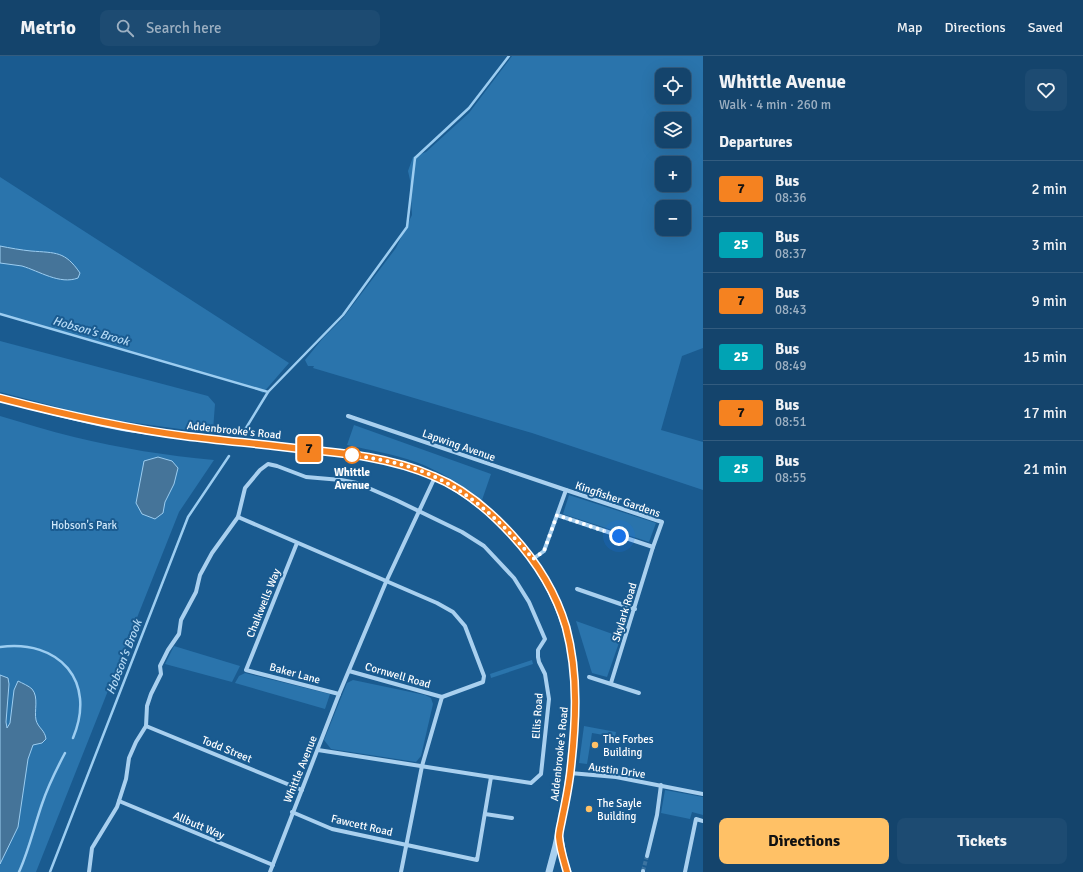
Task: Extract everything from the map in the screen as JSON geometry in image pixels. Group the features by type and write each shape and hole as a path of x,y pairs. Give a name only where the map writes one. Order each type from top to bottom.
{"street":[{"name":"Addenbrooke's Road","path":"0,398 54,412 132,429 328,451 376,458 401,464 435,476 451,485 503,525 533,559 555,600 564,620 574,671 576,699 570,773 559,835 549,872"},
{"name":"Lapwing Avenue","path":"348,416 566,490"},
{"path":"89,872 92,848 117,807 126,779 129,758 136,742 146,726 147,706 161,674 160,666 168,650 179,634 181,620 196,592 200,575 212,554 238,517 245,488 260,470 268,464 278,466 306,478 340,480 357,483 419,512"},
{"name":"Whittle Avenue","path":"270,872 339,694 386,582 435,476"},
{"name":"Kingfisher Gardens","path":"533,559 544,551 566,490 662,522 653,547"},
{"name":"Ellis Road","path":"419,512 462,532 484,546 499,561 514,578 529,602 545,639 538,650 538,657 545,674 549,699 541,774 531,784 491,777"},
{"path":"557,515 653,547"},
{"path":"238,517 437,603 453,612 465,626 484,676 483,682 442,697"},
{"name":"Chalkwells Way","path":"246,670 297,543"},
{"name":"Skylark Road","path":"611,683 653,547"},
{"path":"577,589 635,608"},
{"name":"Baker Lane","path":"246,670 339,694"},
{"name":"Cornwell Road","path":"349,671 442,697 422,766 401,872"},
{"path":"590,676 639,693"},
{"name":"Todd Street","path":"146,726 302,790"},
{"path":"318,750 491,777 477,860 406,844"},
{"name":"Austin Drive","path":"570,773 616,777 703,794"},
{"path":"647,856 657,815 661,786"},
{"name":"Allbutt Way","path":"119,801 273,865"},
{"name":"Fawcett Road","path":"292,812 332,828 406,844"},
{"path":"485,814 512,818"},
{"path":"685,872 696,819 703,821"},
{"name":"Addenbrooke's Road","path":"559,835 564,862 568,872"}],"green space":[{"path":"512,56 703,56 703,348 682,356 661,430 703,442 703,490 532,433 313,368 314,366 308,366 305,360 323,338 343,318 396,248 412,215 408,171 413,157 426,152 469,113"},
{"path":"0,177 289,363 263,393 254,388 0,314"},
{"path":"0,341 208,396 215,404 213,430 209,433 99,418 0,392"},
{"name":"Hobson's Park","path":"0,416 65,435 109,445 161,454 214,460 179,512 36,872 0,872"},
{"path":"354,425 491,474 482,500 450,479 416,462 382,452 347,445"},
{"path":"569,495 656,523 649,542 563,514"},
{"path":"576,621 621,637 607,677 592,673"},
{"path":"174,646 240,666 232,682 165,664"},
{"path":"532,660 533,664 491,678 490,674"},
{"path":"245,673 330,694 325,709 235,683 239,676"},
{"path":"353,680 425,695 431,698 433,704 421,756 416,762 331,749 324,740 347,683"},
{"path":"584,726 616,732 615,737 592,733 587,764 579,763"},
{"path":"665,790 703,797 703,815 692,812 690,819 661,813"}],"shaded area":[{"path":"0,246 59,254 70,261 80,273 78,278 64,280 57,279 22,266 0,263"},
{"path":"158,457 172,461 178,468 174,484 165,502 163,513 155,519 142,514 136,503 144,461"},
{"path":"0,675 8,678 9,684 6,722 7,728 10,723 14,690 18,681 31,688 34,692 36,700 36,720 46,739 42,743 33,745 28,759 18,827 0,864"}],"waterway":[{"path":"268,392 343,315 407,227 415,158 469,108 509,56"},
{"name":"Hobson's Brook","path":"0,314 268,392 243,433"},
{"name":"Hobson's Brook","path":"50,872 188,517 229,456"},
{"path":"0,647 21,646 40,650 55,657 68,668 76,682 80,699 79,717 73,738"},
{"path":"19,872 29,847 44,797 65,753"}],"tunnel":[{"path":"643,871 647,856"}],"bus line":[{"name":"7","path":"0,398 99,423 132,429 328,451 376,458 401,464 435,476 468,496 484,509 503,525 533,559 552,594 566,627 574,671 576,699 569,781 559,835 567,872"}],"place":[{"name":"Whittle Avenue","path":"352,455"},
{"name":"The Forbes Building","path":"595,745"},
{"name":"The Sayle Building","path":"589,809"}],"route":[{"path":"352,455 376,458 401,464 420,470 447,482 468,496 503,525 533,559 544,551 557,515 619,536"}]}
